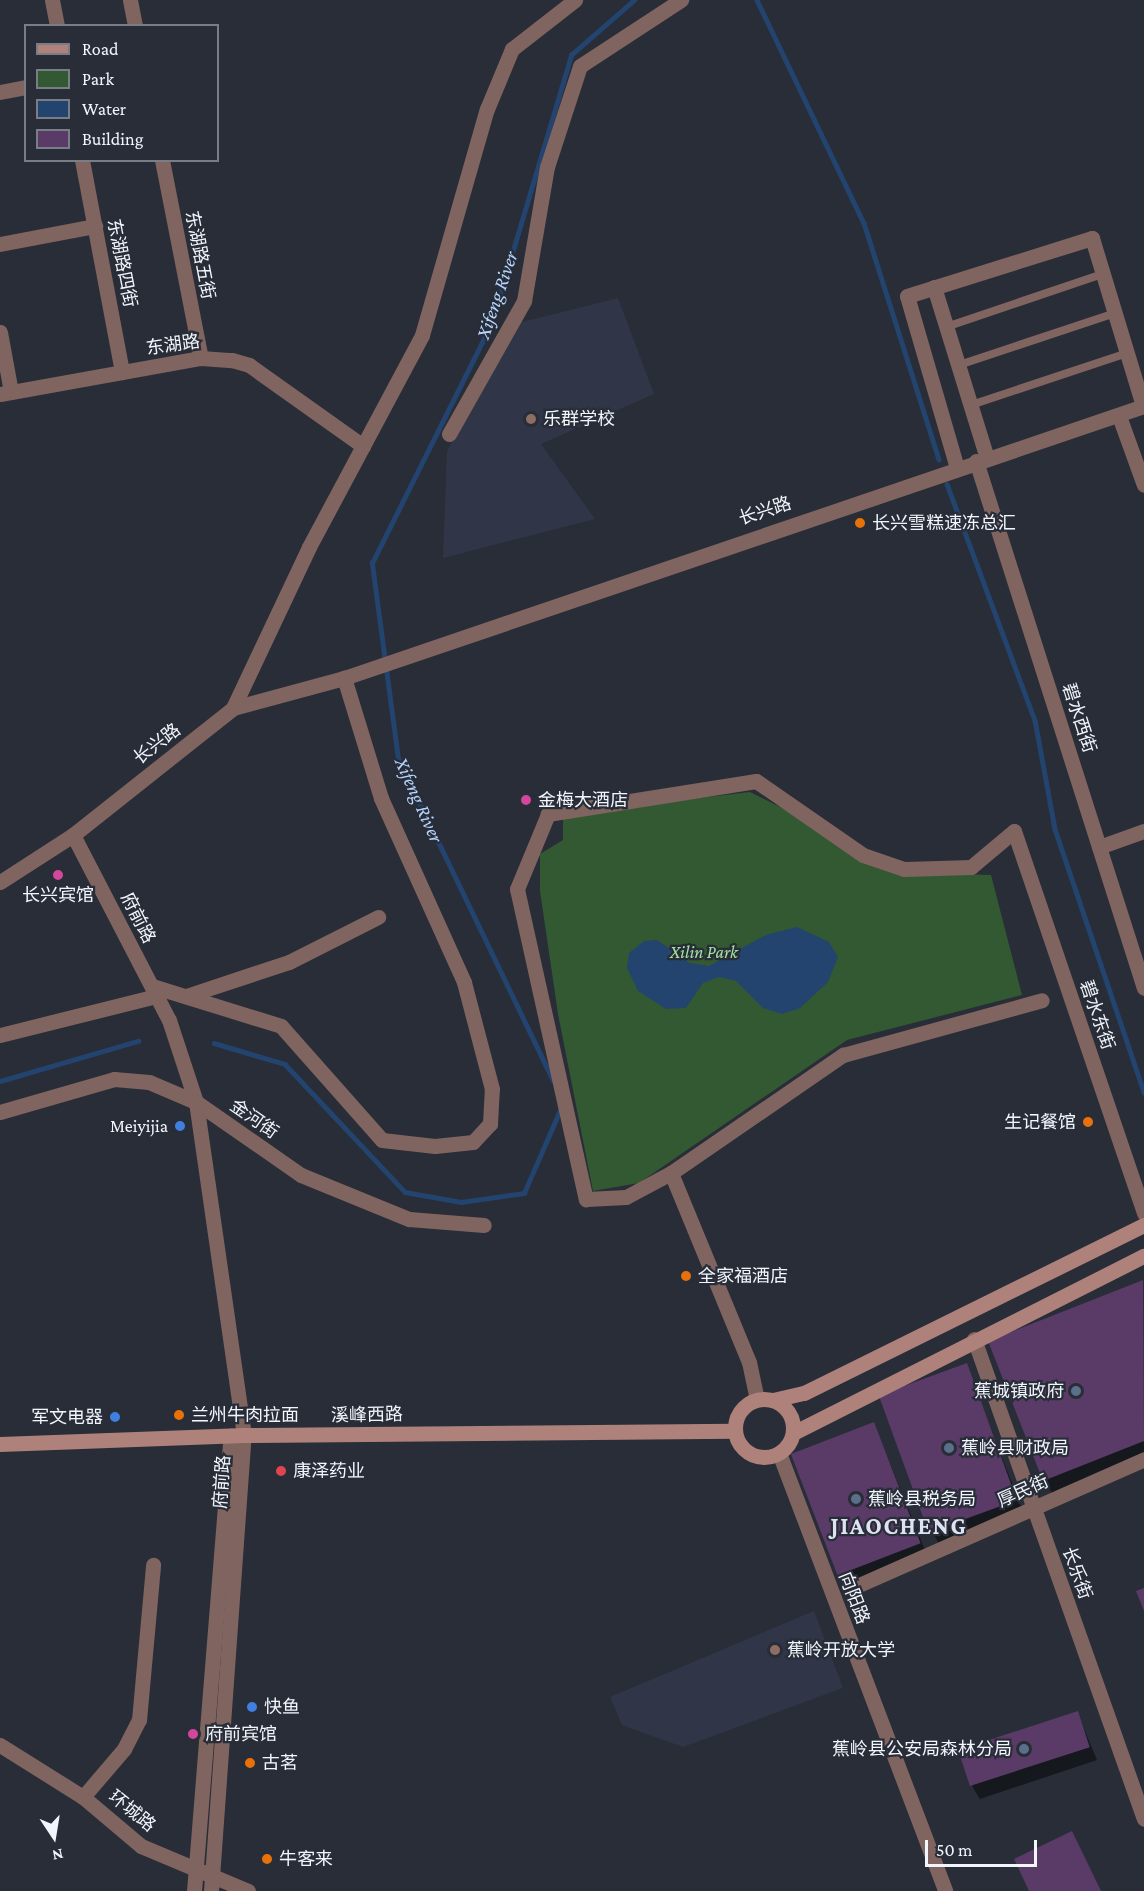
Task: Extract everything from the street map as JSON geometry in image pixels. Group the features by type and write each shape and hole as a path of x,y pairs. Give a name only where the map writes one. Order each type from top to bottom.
{"main road":[{"path":"1144,1225 804,1393 773,1400 757,1399 742,1408 735,1431 747,1452 763,1457 779,1453 793,1433 974,1339 1144,1256"},
{"path":"773,1400 787,1409 793,1433"},
{"name":"溪峰西路","path":"0,1444 238,1436 735,1431"}],"street":[{"path":"52,0 57,24"},
{"path":"130,0 135,24"},
{"path":"233,708 363,446 422,335 487,109 512,49 575,0"},
{"path":"449,434 524,301 547,167 580,66 681,0"},
{"path":"0,92 24,87"},
{"name":"东湖路四街","path":"82,162 122,372"},
{"name":"东湖路五街","path":"162,162 201,358"},
{"path":"0,244 95,226"},
{"path":"957,468 907,296 934,287 1092,238 1144,406"},
{"name":"碧水西街","path":"934,287 971,405 982,459 1144,988"},
{"path":"0,332 6,393"},
{"name":"东湖路","path":"6,393 201,358 249,365 363,446"},
{"name":"长兴路","path":"0,882 73,835 233,708 349,675 1144,406"},
{"path":"1119,416 1144,485"},
{"path":"0,1035 156,996 186,996 281,1026 382,1140 435,1146 473,1142 490,1124 492,1089 464,982 381,798 349,675"},
{"name":"碧水东街","path":"671,1173 626,1197 586,1199 517,889 548,814 756,781 863,855 904,868 971,867 1014,831 1144,1213"},
{"path":"1099,847 1144,831"},
{"name":"府前路","path":"73,835 169,1020 196,1102 238,1436 211,1891"},
{"path":"156,996 186,996 289,962 378,917"},
{"path":"757,1399 749,1362 671,1173 843,1054 1042,1000"},
{"name":"金河街","path":"0,1112 114,1079 149,1082 196,1102 301,1175 409,1219 484,1226"},
{"name":"长乐街","path":"974,1339 1144,1819"},
{"name":"府前路","path":"194,1891 238,1436"},
{"name":"向阳路","path":"779,1453 945,1891"},
{"name":"厚民街","path":"852,1588 1144,1459"},
{"path":"83,1797 124,1749 139,1720 153,1565"},
{"name":"环城路","path":"0,1745 83,1797 141,1846 248,1891"}],"lane":[{"path":"946,327 1103,274"},
{"path":"958,365 1115,313"},
{"path":"971,405 1127,353"}],"shaded area":[{"name":"乐群学校","path":"618,298 654,394 541,444 595,519 443,558 447,451 518,323"},
{"name":"蕉岭开放大学","path":"814,1611 843,1688 683,1747 622,1725 610,1697"}],"green space":[{"name":"Xilin Park","path":"750,792 913,873 991,875 1022,995 847,1040 639,1183 593,1191 558,1014 540,891 540,854 563,840 563,814"}],"water":[{"path":"797,927 829,942 838,957 828,982 800,1008 782,1014 763,1008 736,981 719,977 703,983 686,1008 666,1009 638,991 627,968 629,953 644,941 657,940 690,963 709,966 766,935"}],"building":[{"name":"蕉城镇政府","path":"1143,1280 1144,1441 1043,1481 988,1341"},
{"name":"蕉岭县财政局","path":"967,1363 1017,1500 929,1532 879,1395"},
{"name":"蕉岭县税务局","path":"874,1422 921,1543 837,1575 791,1454"},
{"path":"1144,1588 1144,1611 1136,1591"},
{"name":"蕉岭县公安局森林分局","path":"1078,1711 1090,1747 970,1786 958,1750"},
{"path":"1072,1831 1101,1891 1029,1891 1014,1859"}],"waterway":[{"name":"Xifeng River","path":"553,1081 398,759 372,563 491,324 571,55 634,0"},
{"path":"757,0 864,223 939,459"},
{"path":"947,484 1035,720 1055,829 1144,1092"},
{"name":"Xifeng River","path":"0,1081 138,1041"},
{"name":"Xifeng River","path":"214,1043 285,1064 405,1192 461,1202 524,1193 561,1108"}],"place":[{"name":"乐群学校","path":"531,419"},
{"name":"长兴雪糕速冻总汇","path":"860,523"},
{"name":"金梅大酒店","path":"526,800"},
{"name":"长兴宾馆","path":"58,875"},
{"name":"生记餐馆","path":"1088,1122"},
{"name":"Meiyijia","path":"180,1126"},
{"name":"全家福酒店","path":"686,1276"},
{"name":"蕉城镇政府","path":"1076,1391"},
{"name":"兰州牛肉拉面","path":"179,1415"},
{"name":"军文电器","path":"115,1417"},
{"name":"蕉岭县财政局","path":"949,1448"},
{"name":"康泽药业","path":"281,1471"},
{"name":"蕉岭县税务局","path":"856,1499"},
{"name":"蕉岭开放大学","path":"775,1650"},
{"name":"快鱼","path":"252,1707"},
{"name":"府前宾馆","path":"193,1734"},
{"name":"蕉岭县公安局森林分局","path":"1024,1749"},
{"name":"古茗","path":"250,1763"},
{"name":"牛客来","path":"267,1859"}],"district":[{"name":"JIAOCHENG","path":"899,1526"}]}
